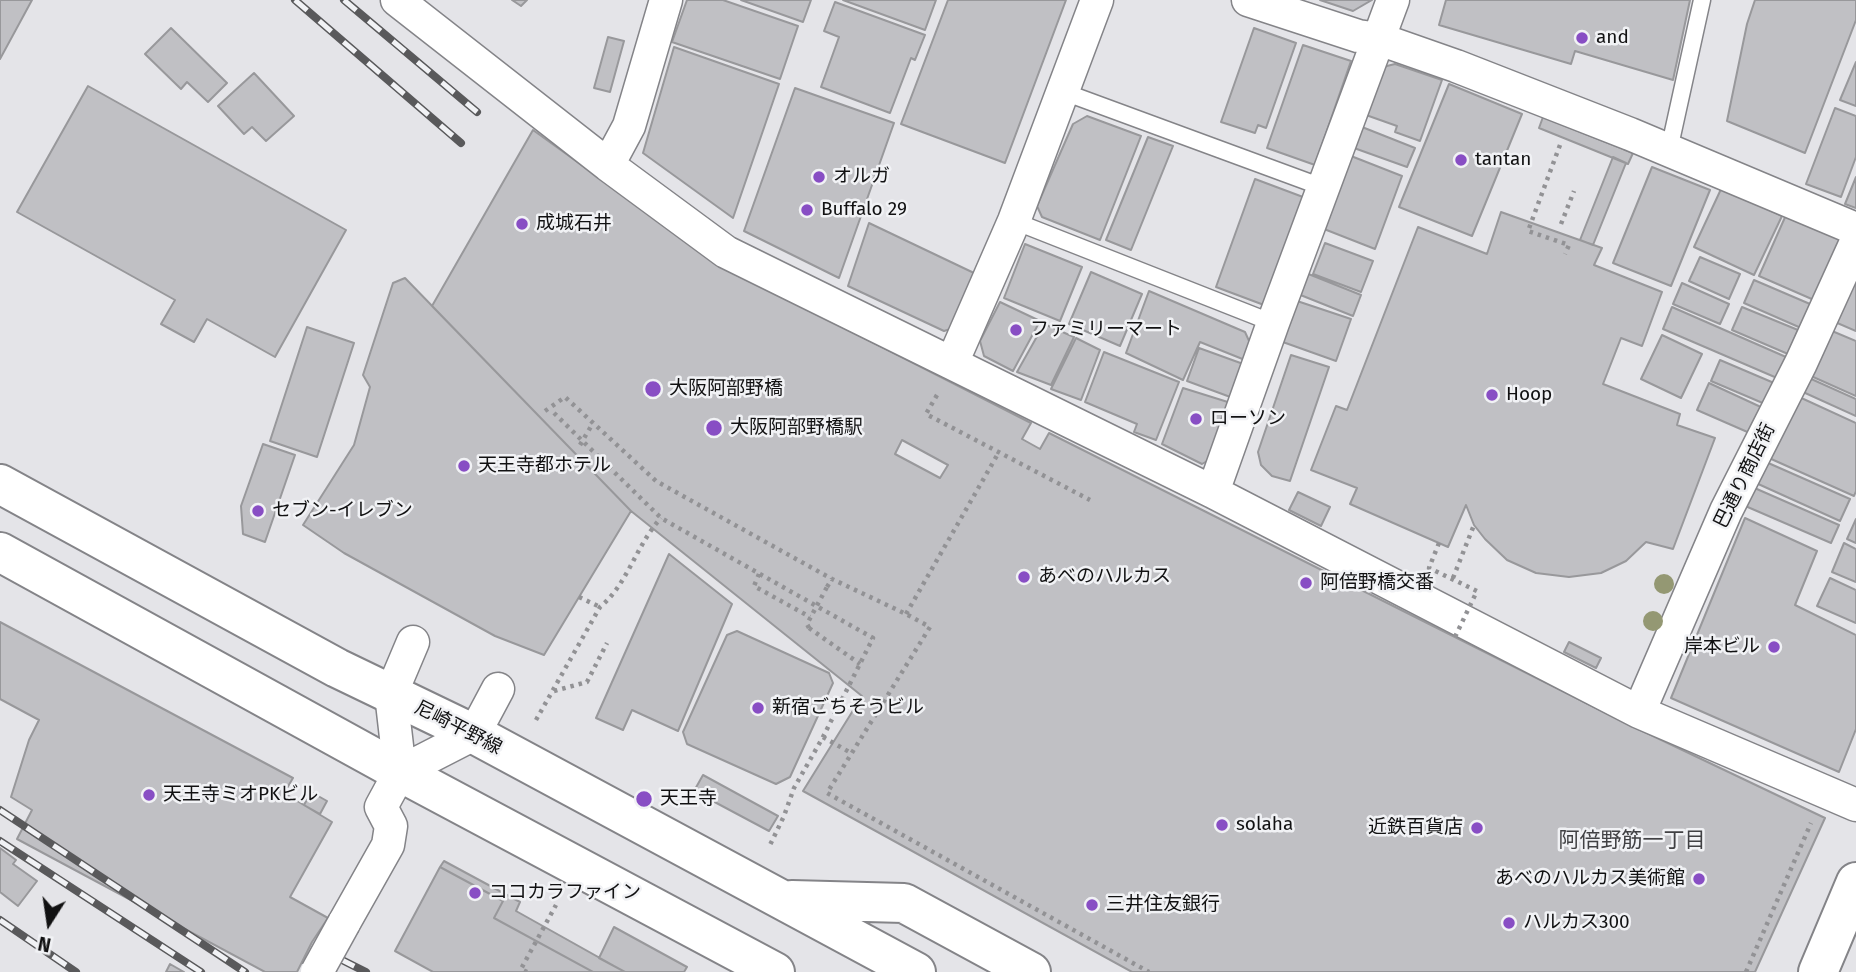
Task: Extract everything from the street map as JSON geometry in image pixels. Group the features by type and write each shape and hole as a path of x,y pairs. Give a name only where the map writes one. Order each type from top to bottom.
{"street":[{"path":"397,0 608,165 726,252 947,374 1213,492 1639,712 1856,805"},
{"path":"608,165 629,126 666,0"},
{"path":"947,374 1014,221 1097,0"},
{"path":"1248,0 1358,36 1379,39 1456,66 1669,150 1856,229"},
{"path":"1213,492 1322,187 1393,0"},
{"name":"巴通り商店街","path":"1639,712 1726,511 1801,363 1856,242"},
{"name":"尼崎平野線","path":"0,484 338,668 474,734 916,972"},
{"path":"0,552 400,772 775,972"},
{"path":"400,772 391,694 414,642"},
{"path":"317,972 388,845 391,826 381,807 400,772 474,734 498,689"},
{"path":"1818,972 1856,882"},
{"path":"783,900 904,903 1031,972"}],"lane":[{"path":"1669,150 1702,0"},
{"path":"1064,92 1322,187"},
{"path":"1014,221 1273,323"}],"path":[{"path":"1560,145 1528,231 1569,245 1565,254"},
{"path":"1561,224 1574,191"},
{"path":"947,374 926,414 1090,500"},
{"path":"545,411 565,397 656,481 832,579 930,627 827,793 1149,972"},
{"path":"554,413 661,518 873,638 824,737 794,788 770,845"},
{"path":"579,445 593,423"},
{"path":"906,614 999,452"},
{"path":"536,720 600,607 613,596 651,528 661,518"},
{"path":"1450,583 1474,525"},
{"path":"1439,543 1429,568 1477,591 1454,640"},
{"path":"759,574 754,586 810,617"},
{"path":"832,579 807,624 860,664"},
{"path":"579,597 600,607"},
{"path":"553,691 587,682 607,643"},
{"path":"824,737 851,753"},
{"path":"1746,972 1811,823 1798,817"},
{"path":"527,972 521,969 556,905"}],"building":[{"path":"0,0 32,0 0,59"},
{"path":"512,0 527,0 521,6"},
{"path":"687,0 723,0 798,26 780,79 672,42"},
{"path":"741,0 811,0 803,22"},
{"path":"843,0 936,0 925,30"},
{"path":"948,0 1066,0 1005,163 901,124"},
{"path":"1320,0 1372,0 1353,11"},
{"name":"and","path":"1446,0 1690,0 1673,80 1575,51 1571,64 1439,25"},
{"path":"1755,0 1856,0 1856,20 1805,153 1727,121 1747,24"},
{"path":"835,2 925,35 915,60 911,58 890,113 821,87 839,37 824,31"},
{"path":"171,28 227,83 208,102 187,82 181,89 145,54"},
{"path":"1254,28 1296,43 1266,128 1258,125 1255,133 1221,122"},
{"path":"608,37 624,41 610,92 594,88"},
{"path":"1303,45 1351,61 1315,165 1267,148"},
{"path":"674,47 779,84 733,218 643,153"},
{"path":"1856,62 1856,106 1840,100"},
{"path":"1395,64 1442,80 1420,141 1395,132 1397,126 1366,115 1383,67"},
{"path":"254,73 294,116 266,141 252,127 244,134 218,106"},
{"name":"tantan","path":"1449,84 1522,114 1472,236 1399,207"},
{"path":"88,86 346,230 275,357 207,319 194,342 161,324 175,300 17,212"},
{"name":"オルガ","path":"795,88 894,123 839,278 744,231"},
{"path":"1835,108 1856,116 1856,157 1841,197 1806,184"},
{"path":"1087,116 1141,136 1100,240 1042,217 1037,206 1073,124"},
{"path":"1543,117 1633,153 1628,164 1539,128"},
{"path":"1362,127 1415,148 1407,167 1354,148"},
{"name":"あべのハルカス","path":"533,130 719,264 1031,423 1022,439 1040,449 1049,433 1632,726 1825,818 1755,972 1132,972 803,791 862,696 631,511 432,306"},
{"path":"1148,137 1173,146 1131,250 1106,240"},
{"path":"1351,156 1402,176 1375,249 1324,229"},
{"path":"1613,157 1626,163 1593,245 1580,240"},
{"path":"1652,167 1710,190 1671,286 1613,263"},
{"path":"1856,177 1856,208 1845,204"},
{"path":"1255,179 1303,197 1264,305 1216,287"},
{"path":"1722,187 1782,216 1754,275 1694,247"},
{"name":"Hoop","path":"1501,212 1602,248 1594,265 1662,292 1642,346 1621,338 1603,384 1680,414 1677,425 1715,438 1673,549 1646,542 1626,561 1601,573 1569,577 1536,573 1507,560 1485,539 1474,525 1466,505 1448,547 1350,504 1357,488 1311,470 1336,406 1347,410 1418,227 1487,254"},
{"path":"1786,215 1841,239 1814,300 1759,276"},
{"path":"869,223 974,273 960,326 944,331 848,286"},
{"path":"1325,243 1373,261 1361,292 1313,274"},
{"path":"1025,244 1082,267 1060,321 1004,298"},
{"path":"1700,257 1740,274 1729,299 1689,281"},
{"path":"1091,272 1142,294 1120,346 1069,324"},
{"path":"1856,272 1856,331 1835,322"},
{"path":"1306,273 1361,295 1353,316 1298,294"},
{"name":"天王寺都ホテル","path":"405,278 631,511 544,655 495,636 344,553 303,525 354,445 370,387 363,375 393,283"},
{"path":"1754,280 1810,304 1801,328 1744,303"},
{"path":"1682,283 1729,304 1720,324 1673,304"},
{"path":"1149,291 1245,332 1250,343 1245,360 1200,342 1183,380 1126,353"},
{"path":"1294,300 1351,319 1336,361 1280,341"},
{"path":"1000,302 1040,321 1013,371 984,356 980,341"},
{"path":"1672,307 1786,357 1777,378 1663,329"},
{"path":"1742,307 1798,330 1788,354 1732,330"},
{"path":"1044,324 1074,337 1051,385 1017,372"},
{"path":"307,327 354,343 317,457 270,441"},
{"path":"1832,331 1856,341 1856,396 1811,376"},
{"path":"1662,335 1702,354 1681,398 1641,379"},
{"path":"1076,338 1100,350 1081,400 1051,389"},
{"path":"1199,348 1246,365 1233,398 1187,381"},
{"path":"1104,352 1179,382 1156,440 1134,432 1137,424 1085,402"},
{"path":"1291,355 1329,367 1290,481 1272,476 1261,465 1258,452"},
{"path":"1720,360 1774,383 1765,404 1711,381"},
{"path":"1809,378 1856,399 1856,416 1803,392"},
{"path":"1709,383 1763,408 1752,434 1697,410"},
{"path":"1183,388 1231,403 1209,460 1202,464 1162,444"},
{"path":"1797,396 1856,423 1854,496 1769,458"},
{"path":"902,440 948,465 940,478 895,454"},
{"path":"263,444 295,455 265,542 243,534 241,506"},
{"path":"1766,462 1850,499 1840,521 1756,483"},
{"path":"1750,486 1839,525 1831,543 1743,505"},
{"path":"1298,492 1330,507 1321,526 1289,510"},
{"name":"岸本ビル","path":"1745,518 1817,551 1795,605 1856,635 1856,729 1839,772 1671,698"},
{"path":"1856,519 1856,543 1847,539"},
{"path":"1844,543 1856,549 1856,582 1832,572"},
{"path":"669,554 732,604 678,731 632,710 623,730 596,718"},
{"path":"1830,578 1856,590 1856,623 1817,606"},
{"name":"天王寺ミオPKビル","path":"0,622 293,778 284,793 332,822 290,897 328,918 297,972 265,972 17,839 32,810 11,797 29,740 39,720 0,699"},
{"name":"新宿ごちそうビル","path":"737,631 829,673 833,683 790,777 776,784 687,744 683,732 727,635"},
{"path":"1569,642 1601,658 1596,668 1564,652"},
{"path":"703,775 778,816 769,831 694,791"},
{"path":"311,792 327,801 320,814 304,805"},
{"path":"0,848 16,860 13,864 37,881 18,906 0,892"},
{"path":"444,861 520,902 516,911 625,972 593,972 494,918 503,901 440,867"},
{"path":"440,867 503,901 494,918 593,972 433,972 395,951"},
{"path":"614,927 687,967 684,972 625,972 599,958"},
{"path":"170,964 184,972 166,972"}],"railway":[{"path":"295,0 461,143"},
{"path":"344,0 477,112"},
{"path":"0,810 245,972"},
{"path":"0,841 201,972"},
{"path":"0,920 76,972"},
{"path":"340,959 366,972"}],"place":[{"name":"and","path":"1582,38"},
{"name":"tantan","path":"1461,160"},
{"name":"オルガ","path":"819,177"},
{"name":"Buffalo 29","path":"807,210"},
{"name":"成城石井","path":"522,224"},
{"name":"ファミリーマート","path":"1016,330"},
{"name":"大阪阿部野橋","path":"653,389"},
{"name":"Hoop","path":"1492,395"},
{"name":"ローソン","path":"1196,419"},
{"name":"大阪阿部野橋駅","path":"714,428"},
{"name":"天王寺都ホテル","path":"464,466"},
{"name":"セブン-イレブン","path":"258,511"},
{"name":"あべのハルカス","path":"1024,577"},
{"name":"阿倍野橋交番","path":"1306,583"},
{"name":"岸本ビル","path":"1774,647"},
{"name":"新宿ごちそうビル","path":"758,708"},
{"name":"天王寺ミオPKビル","path":"149,795"},
{"name":"天王寺","path":"644,799"},
{"name":"solaha","path":"1222,825"},
{"name":"近鉄百貨店","path":"1477,828"},
{"name":"あべのハルカス美術館","path":"1699,879"},
{"name":"ココカラファイン","path":"475,893"},
{"name":"三井住友銀行","path":"1092,905"},
{"name":"ハルカス300","path":"1509,923"}],"district":[{"name":"阿倍野筋一丁目","path":"1632,841"}]}
